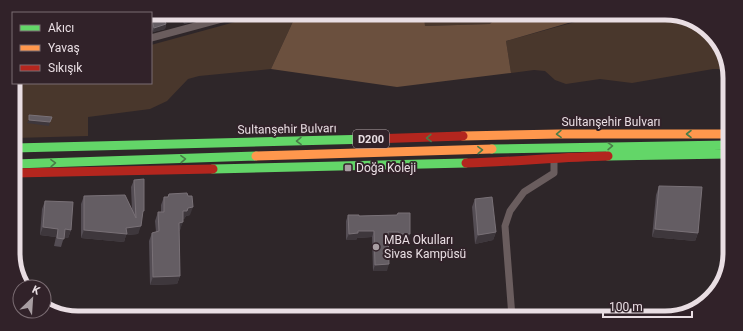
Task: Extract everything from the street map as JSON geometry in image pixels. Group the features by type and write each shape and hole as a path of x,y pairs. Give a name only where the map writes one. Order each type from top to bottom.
{"main road":[{"name":"Sultanşehir Bulvarı","path":"20,148 559,134 723,134"},
{"name":"Sultanşehir Bulvarı","path":"20,164 553,147 723,145"},
{"path":"20,173 513,162 554,158 723,154"}],"street":[{"path":"152,38 218,20"},
{"path":"512,311 506,226 510,211 524,192 554,173 554,158"}],"shaded area":[{"path":"242,20 294,20 271,69 199,76 188,79 167,101 150,109 88,117 88,136 20,138 20,84 152,84 152,45"},
{"path":"294,20 424,20 425,26 490,24 494,20 579,20 506,41 511,73 397,87 271,69"},
{"path":"424,20 494,20 491,24 425,26"},
{"path":"582,20 676,21 687,24 706,37 719,56 722,69 713,69 632,83 600,79 566,84 555,80 545,71 534,70 511,73 506,41"}],"building":[{"path":"152,20 165,20 166,24 154,28"},
{"path":"29,115 52,117 50,122 29,120"},
{"path":"144,179 144,211 141,226 126,228 127,234 84,230 84,196 125,195 136,218 134,180"},
{"path":"659,186 702,187 698,233 655,229"},
{"path":"187,193 188,196 192,196 193,207 188,208 187,211 183,211 183,222 179,223 180,276 153,277 152,233 159,231 158,212 164,212 164,197 168,197 169,194"},
{"path":"492,197 496,232 478,235 475,199"},
{"path":"45,201 73,202 71,230 65,229 64,239 57,238 58,229 43,227"},
{"path":"398,213 410,213 410,234 388,232 389,264 375,265 374,231 358,231 358,233 349,234 348,215 397,215"}],"traffic: fast":[{"path":"20,148 371,139"},
{"path":"492,149 723,145"},
{"path":"608,156 723,154"},
{"path":"20,164 256,156"},
{"path":"213,169 466,163"}],"traffic: slow":[{"path":"463,136 559,134 723,134"},
{"path":"256,156 492,149"}],"traffic: jam":[{"path":"371,139 463,136"},
{"path":"466,163 608,156"},
{"path":"20,173 213,169"}],"place":[{"name":"Doğa Koleji","path":"348,168"},
{"name":"MBA Okulları Sivas Kampüsü","path":"376,247"}]}
